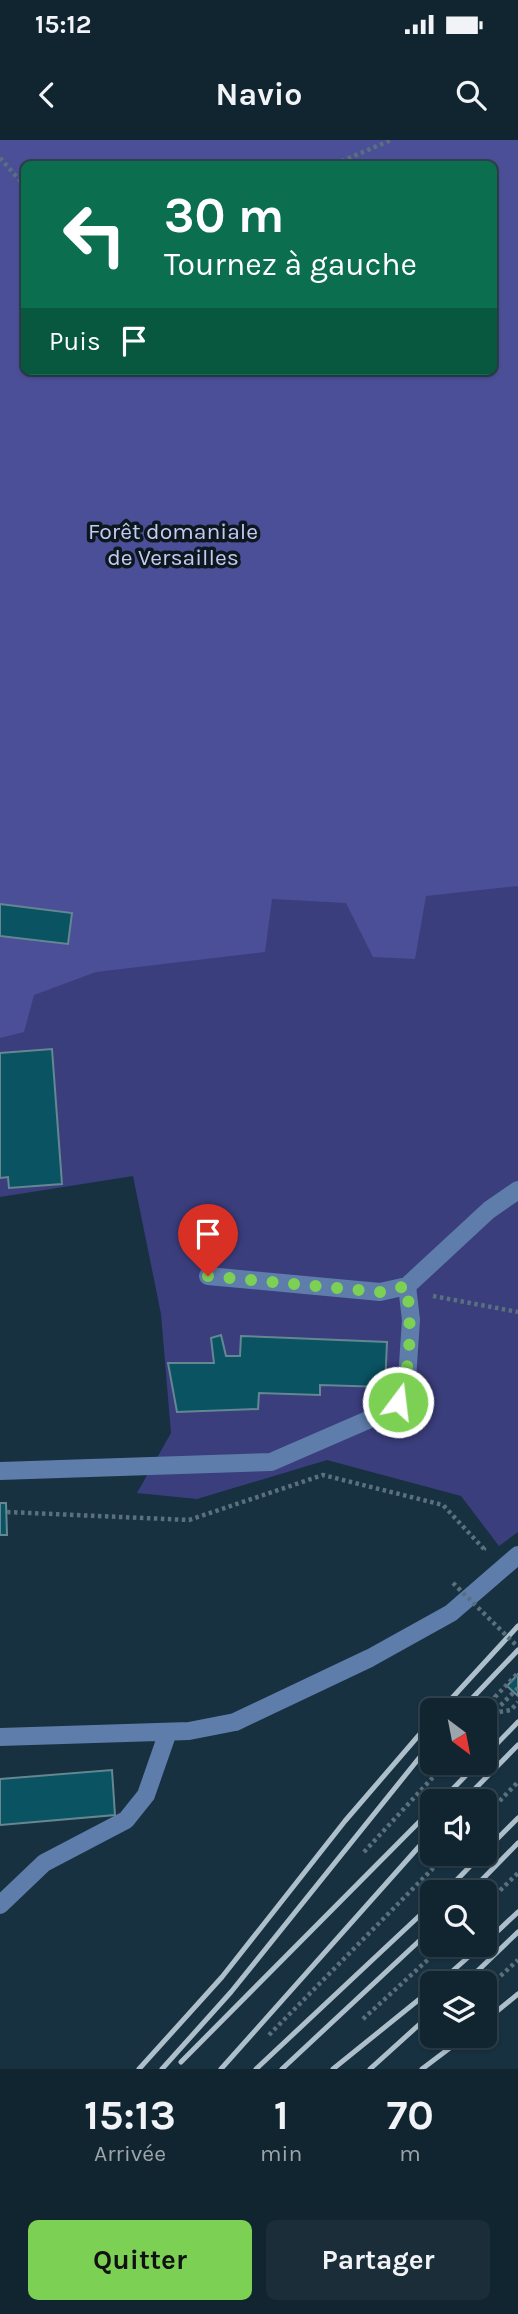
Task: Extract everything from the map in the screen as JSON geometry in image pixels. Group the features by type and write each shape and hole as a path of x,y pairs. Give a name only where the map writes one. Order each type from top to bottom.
{"lane":[{"path":"208,1276 380,1292 407,1286 481,1217 518,1190"},
{"path":"0,1471 271,1462 377,1416 398,1402 407,1379 411,1320 407,1286"},
{"path":"0,1737 168,1732 235,1722 370,1658 451,1613 518,1555"},
{"path":"0,1905 44,1863 126,1820 146,1795 168,1732"}],"path":[{"path":"342,161 391,140"},
{"path":"0,158 21,182"},
{"path":"442,1299 518,1312"},
{"path":"6,1512 189,1520 323,1475 443,1505 484,1549 475,1557"},
{"path":"458,1572 450,1580 518,1647"},
{"path":"495,1698 518,1673"},
{"path":"497,1710 518,1688"},
{"path":"497,1712 511,1710 518,1702"},
{"path":"364,1852 435,1775"},
{"path":"497,1804 518,1782"},
{"path":"269,2035 435,1866"},
{"path":"497,1893 518,1873"},
{"path":"363,2019 431,1957"},
{"path":"497,1979 518,1960"}],"shaded area":[{"path":"518,698 518,1532 499,1546 461,1496 327,1460 197,1499 137,1493 171,1433 161,1314 133,1176 0,1197 0,726"}],"green space":[{"name":"Forêt domaniale de Versailles","path":"0,140 518,140 518,886 426,896 415,959 373,957 346,903 272,899 265,952 96,972 34,995 24,1032 0,1038"}],"building":[{"path":"0,904 72,913 68,944 0,936"},
{"path":"52,1049 62,1184 9,1188 8,1177 0,1178 0,1053"},
{"path":"221,1335 226,1356 240,1356 241,1336 387,1342 385,1387 320,1385 320,1395 259,1393 258,1409 177,1412 168,1363 214,1363 211,1338"},
{"path":"0,1503 6,1503 7,1535 0,1535"},
{"path":"518,1674 518,1696 507,1686"},
{"path":"112,1770 115,1815 0,1825 0,1779"}],"railway":[{"path":"452,1698 518,1626"},
{"path":"472,1698 518,1650"},
{"path":"497,1744 518,1722"},
{"path":"139,2069 222,1977 345,1821 420,1734"},
{"path":"475,1789 518,1745"},
{"path":"162,2069 231,1992 420,1757"},
{"path":"453,1789 466,1775"},
{"path":"497,1839 518,1818"},
{"path":"181,2062 420,1821"},
{"path":"482,1880 518,1843"},
{"path":"221,2069 420,1845"},
{"path":"457,1880 470,1866"},
{"path":"497,1932 518,1912"},
{"path":"256,2069 420,1915"},
{"path":"477,1971 518,1932"},
{"path":"282,2069 420,1940"},
{"path":"453,1971 468,1957"},
{"path":"497,2011 518,1994"},
{"path":"333,2069 420,1999"},
{"path":"370,2069 420,2024"},
{"path":"422,2069 450,2048"}],"route":[{"path":"208,1276 380,1292 407,1286 411,1320 407,1379 398,1402"}]}
